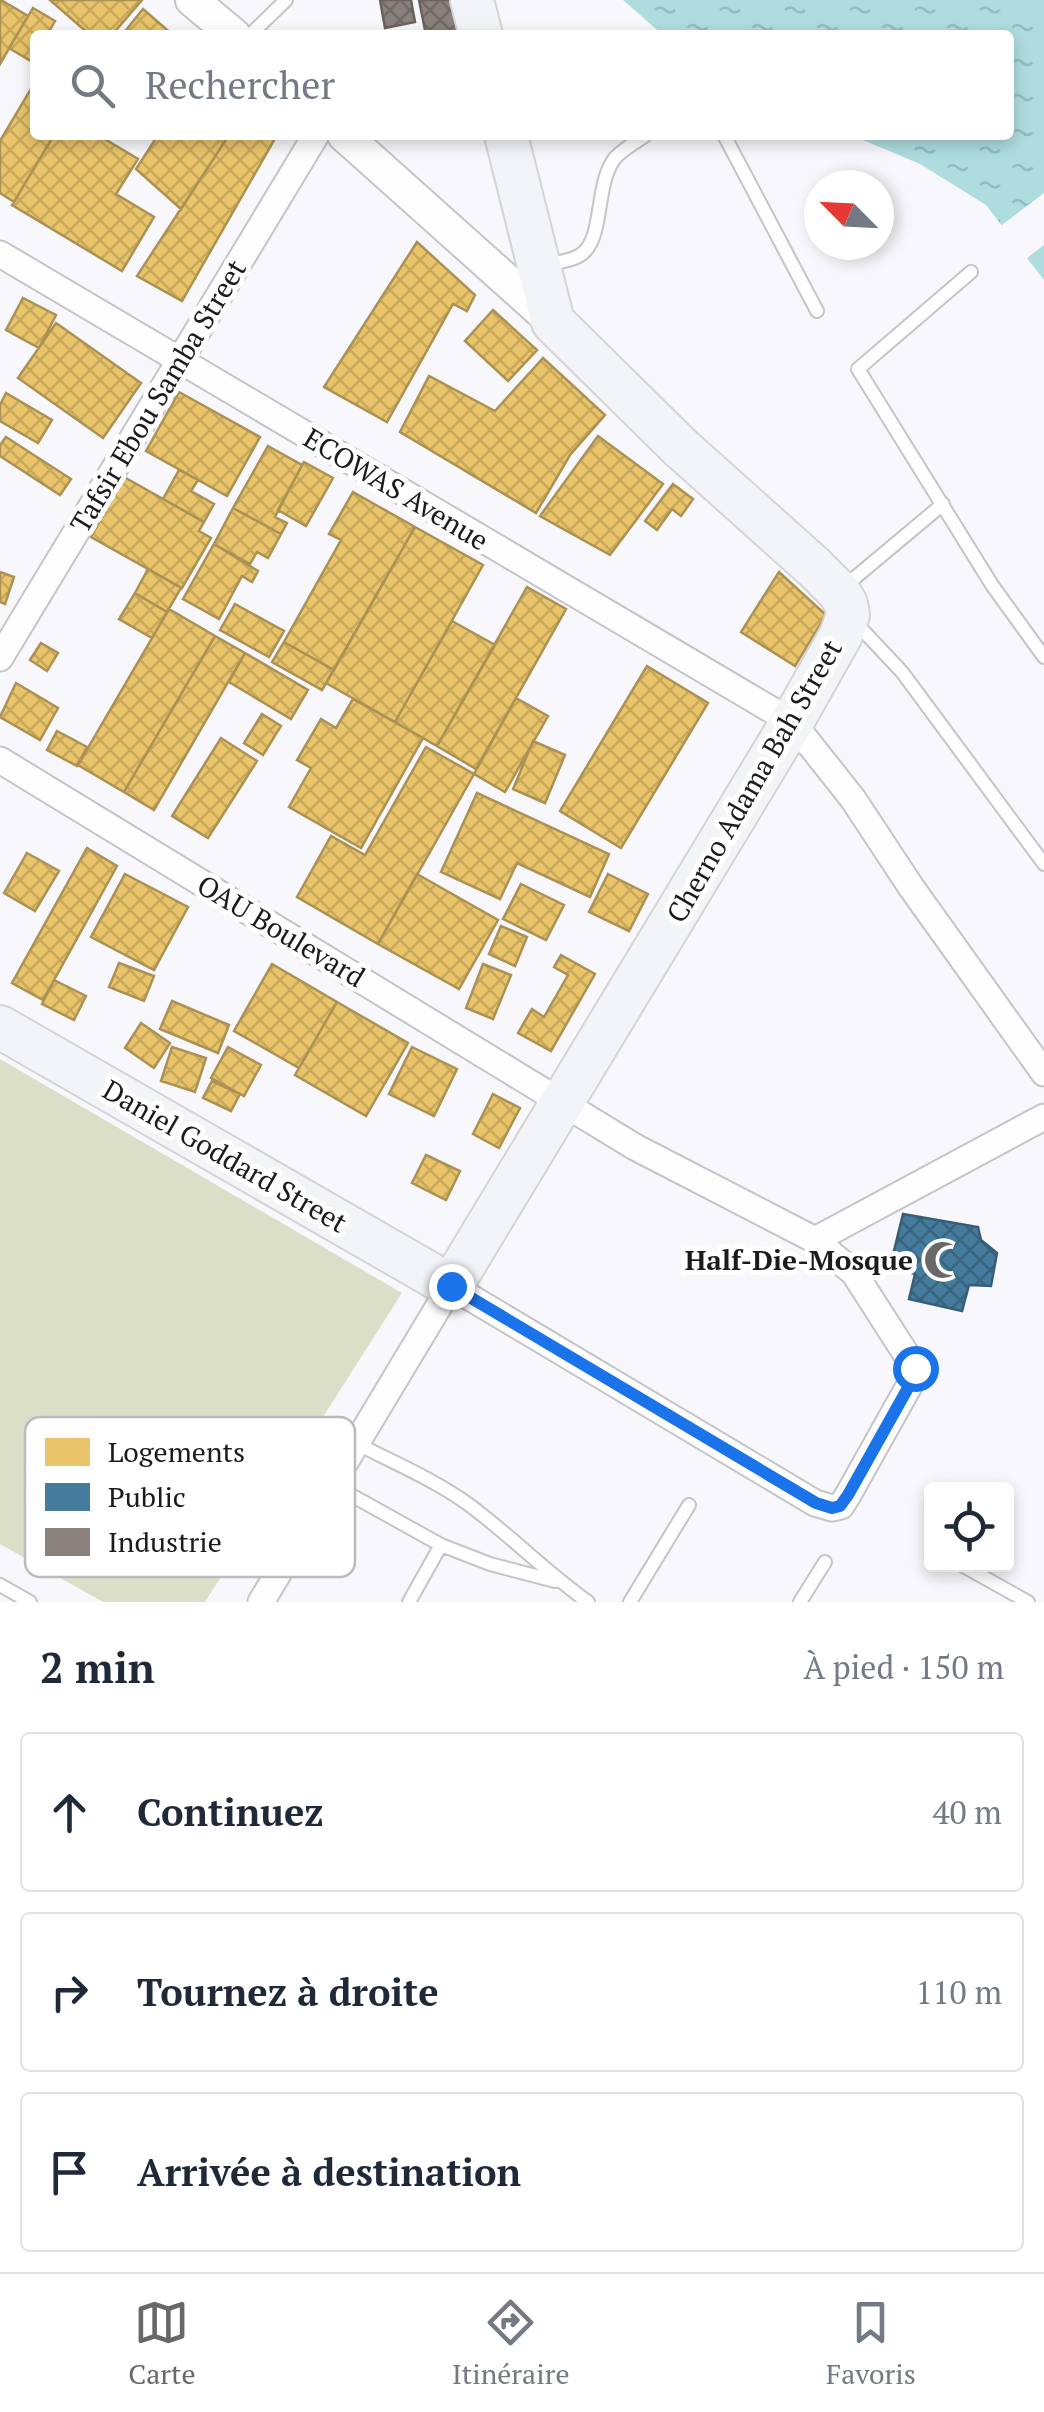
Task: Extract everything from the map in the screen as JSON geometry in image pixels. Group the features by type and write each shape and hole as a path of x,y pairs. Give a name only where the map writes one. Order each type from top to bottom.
{"highway":[{"path":"472,0 480,30"},
{"path":"507,140 553,322 843,603"},
{"name":"Cherno Adama Bah Street","path":"451,1286 792,722 841,635 843,603"},
{"name":"Daniel Goddard Street","path":"0,1027 451,1286"}],"street":[{"path":"192,0 228,30"},
{"name":"Tafsir Ebou Samba Street","path":"0,658 313,140"},
{"path":"350,140 553,322"},
{"name":"ECOWAS Avenue","path":"0,254 792,722"},
{"path":"792,722 854,799 1044,1073"},
{"name":"OAU Boulevard","path":"0,760 635,1147 815,1240 854,1273 915,1368 913,1379 848,1495 840,1506 832,1508 816,1503 451,1286"},
{"path":"815,1240 1044,1117"},
{"path":"355,1449 451,1286"},
{"path":"261,1602 277,1577"}],"lane":[{"path":"255,30 286,0"},
{"path":"538,266 586,251 593,239 608,170 616,156 639,140"},
{"path":"727,140 817,311"},
{"path":"971,272 858,369 992,586 1044,657"},
{"path":"943,504 843,603 902,672 1044,864"},
{"path":"358,1444 463,1500 588,1602"},
{"path":"355,1498 441,1545 490,1564 561,1583"},
{"path":"630,1602 690,1505"},
{"path":"409,1602 441,1545"},
{"path":"801,1602 825,1562"},
{"path":"974,1572 1028,1602"},
{"path":"0,1585 30,1602"}],"green space":[{"path":"0,1059 402,1293 323,1417 25,1417 25,1558 0,1544"},
{"path":"59,1577 221,1577 205,1602 103,1602"}],"water":[{"path":"623,0 1044,0 1044,280 986,205 920,164 863,140 1014,140 1014,30 657,30"}],"pier":[{"path":"1044,193 1044,245 1023,261 998,228"}],"building: Logements":[{"path":"50,0 142,0 116,30 84,30"},
{"path":"0,2 28,16 0,64"},
{"path":"33,8 55,21 50,30 30,30 30,60 9,48"},
{"path":"143,9 167,30 126,30"},
{"path":"30,90 30,140 51,140 14,202 0,193 0,141"},
{"path":"51,140 106,140 138,159 116,194 154,217 122,271 12,205"},
{"path":"155,140 226,140 181,209 136,169"},
{"path":"226,140 274,140 182,301 137,276"},
{"path":"417,242 475,295 467,311 453,304 387,422 324,387"},
{"path":"23,298 56,315 39,348 6,330"},
{"path":"493,310 537,350 508,381 465,341"},
{"path":"56,323 141,383 103,438 18,378"},
{"path":"543,358 605,415 570,455 536,513 400,432 429,376 495,411"},
{"path":"179,392 260,437 227,496 146,451"},
{"path":"6,393 52,420 38,443 0,421 0,405"},
{"path":"598,436 663,484 610,555 540,516"},
{"path":"6,437 71,479 60,495 0,456 0,445"},
{"path":"268,446 302,465 275,517 287,523 281,534 233,508"},
{"path":"304,462 333,478 306,526 278,510"},
{"path":"179,470 198,480 191,491 214,504 204,522 163,499"},
{"path":"124,477 204,522 199,531 211,538 182,588 91,537"},
{"path":"673,484 693,499 681,516 672,509 657,530 645,521"},
{"path":"353,492 415,527 334,670 284,642 341,540 329,534"},
{"path":"233,508 281,534 268,558 257,552 250,564 214,544"},
{"path":"415,527 483,565 395,722 326,683"},
{"path":"214,544 258,571 252,582 242,576 219,619 183,599"},
{"path":"148,569 181,588 167,612 135,593"},
{"path":"0,572 14,577 5,604 0,602"},
{"path":"779,572 826,615 795,666 741,632"},
{"path":"527,587 566,609 476,769 437,746"},
{"path":"135,593 167,612 152,638 119,619"},
{"path":"235,604 284,631 269,657 220,630"},
{"path":"169,609 215,636 124,792 78,765"},
{"path":"452,621 495,645 437,746 395,722"},
{"path":"215,636 245,653 154,810 124,792"},
{"path":"284,642 334,670 322,690 272,662"},
{"path":"41,643 58,653 47,671 30,660"},
{"path":"245,653 308,690 291,719 229,682"},
{"path":"647,666 708,703 621,848 560,811"},
{"path":"16,683 58,708 40,740 0,717"},
{"path":"516,698 548,716 505,792 474,774"},
{"path":"353,699 423,738 361,848 289,807 311,768 297,760 321,719 336,728"},
{"path":"262,714 281,726 263,755 244,743"},
{"path":"57,731 87,747 77,766 47,750"},
{"path":"221,738 257,761 208,838 172,816"},
{"path":"533,741 565,755 545,803 513,789"},
{"path":"426,747 474,774 378,944 297,897 331,836 365,855"},
{"path":"477,793 609,854 590,897 517,863 500,899 441,872"},
{"path":"87,848 117,866 43,1000 12,983"},
{"path":"27,853 59,871 35,911 4,893"},
{"path":"125,874 188,907 154,970 91,937"},
{"path":"417,874 498,920 459,989 378,944"},
{"path":"608,874 648,894 629,931 589,912"},
{"path":"521,884 564,905 546,940 503,919"},
{"path":"501,926 527,937 515,966 489,954"},
{"path":"561,955 595,974 551,1051 518,1033 532,1009 544,1017 568,975 554,967"},
{"path":"119,963 154,976 144,1001 109,987"},
{"path":"272,964 337,1002 299,1068 234,1031"},
{"path":"483,964 511,975 493,1019 466,1008"},
{"path":"54,980 86,996 74,1020 42,1004"},
{"path":"172,1001 229,1025 218,1053 160,1029"},
{"path":"337,1002 408,1043 366,1116 295,1075"},
{"path":"141,1023 170,1043 154,1068 125,1048"},
{"path":"172,1047 206,1058 195,1092 161,1081"},
{"path":"228,1047 261,1065 244,1096 211,1078"},
{"path":"412,1047 457,1069 434,1116 389,1094"},
{"path":"212,1081 240,1094 231,1111 203,1098"},
{"path":"493,1094 520,1108 499,1148 473,1134"},
{"path":"426,1155 460,1171 446,1200 412,1183"}],"building: Public":[{"name":"Half-Die-Mosque","path":"903,1214 978,1227 981,1240 997,1253 991,1286 969,1285 962,1311 909,1299 915,1274 890,1267"}],"building: Industrie":[{"path":"380,0 411,0 415,22 385,28"},
{"path":"419,0 453,0 460,30 425,30"}],"place":[{"name":"Half-Die-Mosque","path":"943,1260"}],"route":[{"path":"451,1286 816,1503 832,1508 840,1506 848,1495 913,1379 915,1368"}]}
